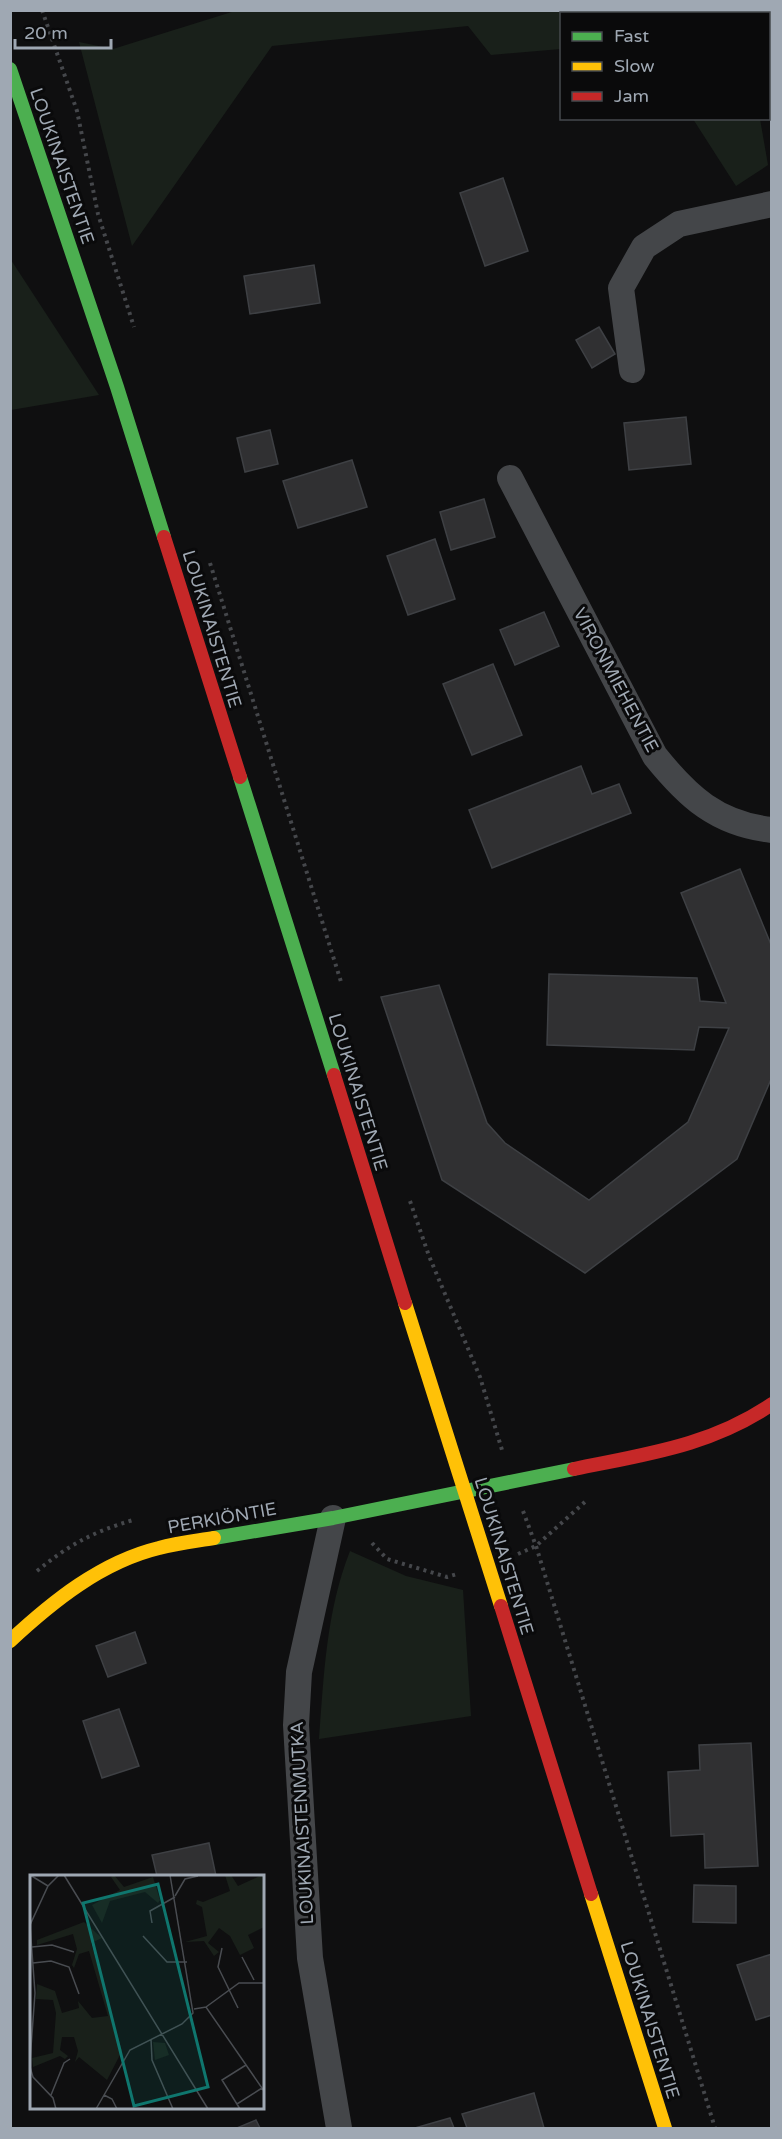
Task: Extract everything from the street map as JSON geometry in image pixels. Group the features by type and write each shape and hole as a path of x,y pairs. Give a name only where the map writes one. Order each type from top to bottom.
{"street":[{"name":"LOUKINAISTENTIE","path":"10,69 117,387 664,2128"},
{"path":"632,370 621,288 644,247 679,224 771,204"},
{"name":"VIRONMIEHENTIE","path":"510,478 655,756 682,789 714,813 752,828 771,830"},
{"name":"PERKIÖNTIE","path":"10,1641 44,1610 93,1575 157,1548 333,1518 681,1447 742,1424 771,1404"},
{"name":"LOUKINAISTENMUTKA","path":"333,1518 299,1672 296,1725 309,1958 339,2128"}],"path":[{"path":"42,10 77,111 98,214 138,338"},
{"path":"208,559 343,988"},
{"path":"410,1200 429,1256 480,1377 511,1482 537,1546 715,2128"}],"shaded area":[{"path":"235,10 743,11 560,12 560,49 491,55 468,26 272,46 132,246 79,42 113,49"},
{"path":"694,120 760,120 768,165 736,186"},
{"path":"11,260 99,395 11,410"},
{"path":"350,1551 406,1576 463,1590 471,1716 319,1739 327,1644 336,1597"}],"building":[{"path":"503,178 528,251 485,266 460,193"},
{"path":"314,265 320,303 250,314 244,276"},
{"path":"599,327 615,354 592,368 576,340"},
{"path":"686,417 691,464 629,470 624,423"},
{"path":"270,430 278,464 245,472 237,438"},
{"path":"352,460 367,507 298,528 283,481"},
{"path":"484,499 495,537 451,550 440,512"},
{"path":"435,539 455,599 408,615 387,556"},
{"path":"544,612 559,646 515,665 500,630"},
{"path":"493,664 522,735 472,755 443,684"},
{"path":"581,766 592,794 619,784 631,813 492,868 469,810"},
{"path":"740,869 772,947 772,1077 737,1159 585,1273 442,1180 381,997 439,985 487,1123 505,1143 589,1200 688,1122 729,1028 699,1027 694,1050 547,1045 549,974 697,978 700,1001 726,1003 681,893"},
{"path":"135,1632 146,1663 108,1677 96,1646"},
{"path":"119,1709 139,1766 102,1778 83,1721"},
{"path":"751,1743 758,1866 705,1868 704,1834 671,1836 668,1772 700,1770 699,1745"},
{"path":"209,1843 216,1875 157,1875 152,1855"},
{"path":"694,1885 736,1886 736,1923 693,1922"},
{"path":"772,1954 772,2015 756,2020 737,1965"},
{"path":"534,2093 544,2128 467,2128 462,2114"},
{"path":"450,2118 454,2128 415,2128"},
{"path":"256,2120 260,2128 237,2128"}],"traffic: fast":[{"path":"10,69 117,387 164,537"},
{"path":"240,777 334,1075"},
{"path":"214,1538 333,1518 574,1469"}],"traffic: slow":[{"path":"405,1303 501,1606"},
{"path":"10,1641 60,1598 97,1573 138,1554 180,1543 214,1538"},
{"path":"591,1894 665,2128"}],"traffic: jam":[{"path":"164,537 240,777"},
{"path":"334,1075 405,1303"},
{"path":"574,1469 677,1447 725,1430 772,1404"},
{"path":"501,1606 591,1894"}]}
